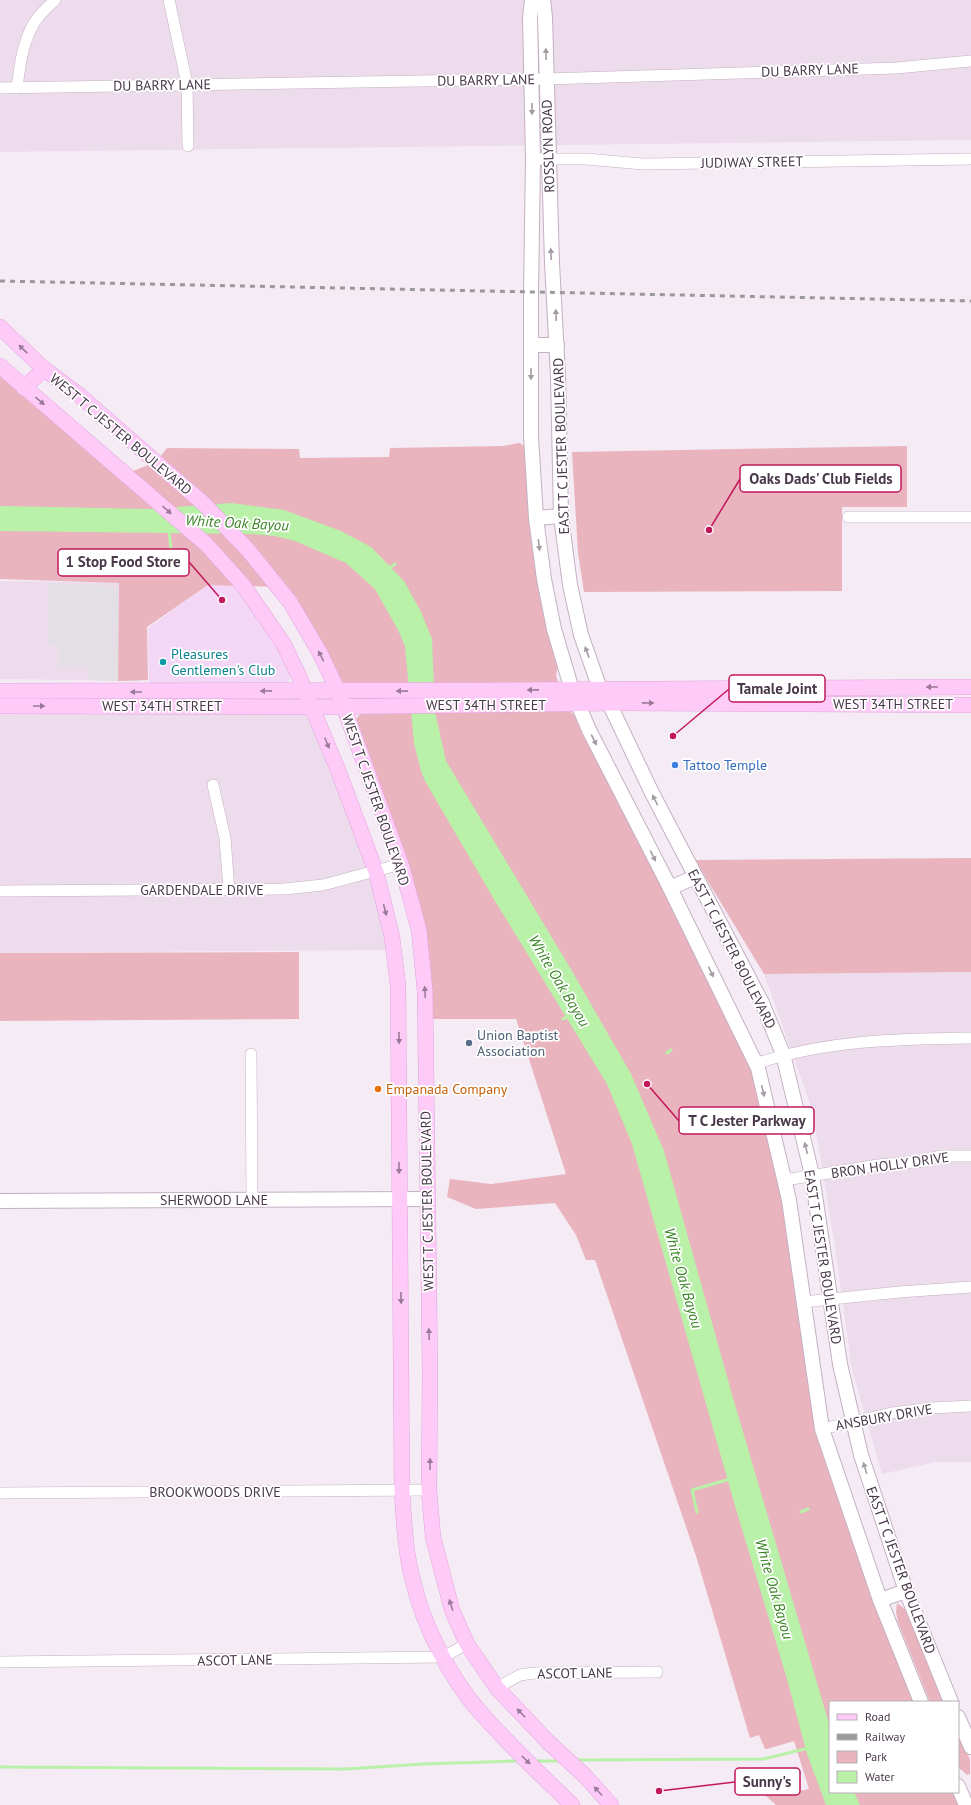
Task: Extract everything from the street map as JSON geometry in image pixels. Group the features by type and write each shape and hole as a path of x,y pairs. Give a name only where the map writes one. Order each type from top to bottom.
{"main road":[{"name":"WEST T C JESTER BOULEVARD","path":"0,327 44,369 79,395 179,484 204,504 248,550 290,602 320,653 338,691 401,864 419,930 425,991 430,1374 429,1490 435,1544 452,1610 467,1644 497,1688 548,1742 585,1776 611,1805"},
{"name":"WEST T C JESTER BOULEVARD","path":"0,366 206,544 243,585 283,643 338,770 376,872 392,937 398,985 400,1070 399,1199 402,1491 405,1539 413,1581 425,1621 443,1657 479,1711 572,1805"},
{"path":"24,388 44,369"},
{"path":"243,585 263,569"},
{"name":"WEST 34TH STREET","path":"0,706 344,707 600,689 971,687"},
{"path":"771,688 771,704"},
{"name":"WEST 34TH STREET","path":"0,691 375,690 462,698 578,704 971,705"}],"street":[{"path":"17,88 20,66 27,38 39,16 55,0"},
{"path":"169,0 187,84 188,146"},
{"name":"ROSSLYN ROAD","path":"531,293 533,159 531,79 532,0"},
{"name":"ROSSLYN ROAD","path":"543,0 545,17 554,293"},
{"name":"DU BARRY LANE","path":"0,88 546,79 896,68 971,61"},
{"name":"JUDIWAY STREET","path":"533,159 586,159 643,164 971,160"},
{"name":"EAST T C JESTER BOULEVARD","path":"531,293 531,437 536,518 547,597 554,629 572,690 588,730 670,888 755,1064 785,1180 822,1429 880,1600 921,1701"},
{"name":"EAST T C JESTER BOULEVARD","path":"554,293 557,345 561,516 570,584 581,635 600,689 609,703 695,877 762,1003 783,1054 812,1175 840,1364 853,1422 872,1492 906,1591 951,1701"},
{"path":"531,345 557,345"},
{"path":"536,518 561,516"},
{"path":"848,517 971,517"},
{"path":"213,785 225,838 229,890"},
{"name":"GARDENDALE DRIVE","path":"0,891 284,889 323,885 376,872 401,864"},
{"path":"670,888 695,877"},
{"path":"755,1064 783,1054 845,1043 896,1039 971,1038"},
{"path":"251,1054 252,1200"},
{"name":"BRON HOLLY DRIVE","path":"785,1180 878,1165 926,1161 940,1156 971,1156"},
{"name":"SHERWOOD LANE","path":"0,1201 427,1199"},
{"path":"802,1302 899,1292 971,1287"},
{"name":"ANSBURY DRIVE","path":"822,1429 892,1413 932,1408 971,1406"},
{"name":"BROOKWOODS DRIVE","path":"0,1493 429,1490"},
{"path":"880,1600 906,1591"},
{"name":"ASCOT LANE","path":"0,1662 443,1657 467,1644"},
{"name":"ASCOT LANE","path":"497,1688 520,1675 535,1673 657,1672"},
{"path":"959,1719 971,1747"},
{"path":"963,1788 966,1805"}],"shaded area":[{"path":"0,0 971,0 971,140 0,152"},
{"path":"0,581 142,583 141,681 0,679"},
{"path":"48,583 118,586 118,681 88,680 88,666 58,666 58,646 49,645"},
{"path":"208,585 238,585 271,634 291,676 288,682 285,684 149,684 148,628"},
{"path":"0,711 300,711 314,720 373,883 388,950 0,953"},
{"path":"971,972 971,1462 935,1462 882,1474 852,1370 834,1240 812,1109 764,974"}],"green space":[{"path":"0,375 117,477 162,460 161,456 167,448 299,449 300,458 389,457 390,448 503,446 519,443 525,446 558,664 556,676 568,710 575,715 746,1052 774,1147 811,1384 916,1701 829,1701 829,1793 955,1793 961,1805 776,1805 746,1778 786,1778 790,1780 794,1792 809,1789 794,1741 765,1749 759,1735 750,1738 696,1556 595,1260 586,1260 576,1235 555,1203 476,1209 447,1197 450,1179 491,1184 566,1174 516,1019 432,1019 430,977 356,719 361,713 347,684 342,682 285,587 208,585 147,627 148,680 118,681 119,583 0,579"},
{"path":"907,446 907,507 842,507 842,591 584,592 578,553 572,452"},
{"path":"971,858 971,972 764,974 695,860"},
{"path":"299,952 299,1019 0,1021 0,953"},
{"path":"897,1603 906,1610 946,1701 930,1701 898,1622 896,1612"},
{"path":"959,1733 970,1760 970,1774 967,1775 959,1768"}],"water":[{"name":"White Oak Bayou","path":"231,503 284,510 341,531 371,547 404,581 421,612 432,639 435,712 446,761 572,971 631,1074 664,1151 733,1398 829,1724 829,1793 854,1793 860,1805 826,1805 807,1754 787,1679 736,1509 632,1144 607,1084 495,901 425,781 414,743 405,646 398,630 375,589 346,563 295,541 275,536 251,534 0,531 0,506 151,509"}],"waterway":[{"path":"141,565 172,561 169,530"},
{"path":"388,569 395,564"},
{"name":"White Oak Bayou","path":"563,1019 570,1015"},
{"path":"667,1053 671,1050"},
{"path":"697,1512 692,1490 730,1479"},
{"path":"801,1512 808,1509"},
{"path":"575,1760 763,1759 809,1748"},
{"path":"0,1767 346,1769 423,1764 520,1761"},
{"path":"534,1761 560,1761"}],"railway":[{"path":"0,281 971,301"}],"place":[{"name":"Oaks Dads' Club Fields","path":"709,530"},
{"name":"1 Stop Food Store","path":"222,600"},
{"name":"Pleasures Gentlemen's Club","path":"163,662"},
{"name":"Tamale Joint","path":"673,736"},
{"name":"Tattoo Temple","path":"675,765"},
{"name":"Union Baptist Association","path":"469,1043"},
{"name":"T C Jester Parkway","path":"647,1084"},
{"name":"Empanada Company","path":"378,1089"},
{"name":"Sunny's","path":"659,1791"}]}
